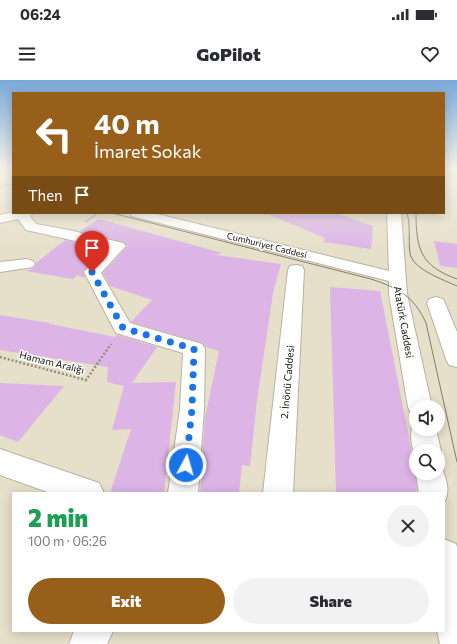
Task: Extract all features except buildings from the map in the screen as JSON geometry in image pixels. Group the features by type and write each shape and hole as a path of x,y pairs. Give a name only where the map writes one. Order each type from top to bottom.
{"street":[{"path":"0,219 12,210"},
{"path":"19,214 31,227 69,234 118,246 92,272 123,328 194,349 192,409 183,492"},
{"name":"Cumhuriyet Caddesi","path":"141,214 397,278"},
{"name":"Atatürk Caddesi","path":"394,214 398,294 419,400"},
{"path":"0,267 27,264"},
{"name":"2. İnönü Caddesi","path":"278,492 296,270"},
{"path":"436,303 457,359"},
{"path":"0,462 86,492"},
{"path":"431,480 434,492"},
{"path":"445,570 457,640"},
{"path":"88,644 94,632"}],"path":[{"name":"Hamam Aralığı","path":"0,357 86,380 123,328"}],"tram line":[{"path":"116,214 371,279 404,294 416,306 426,323 457,462"},
{"path":"407,214 410,253 412,259 422,269 457,286"},
{"path":"416,214 417,237 419,247 423,255 435,268 457,279"}],"route":[{"path":"92,272 123,328 194,349 192,409 186,465"}]}
